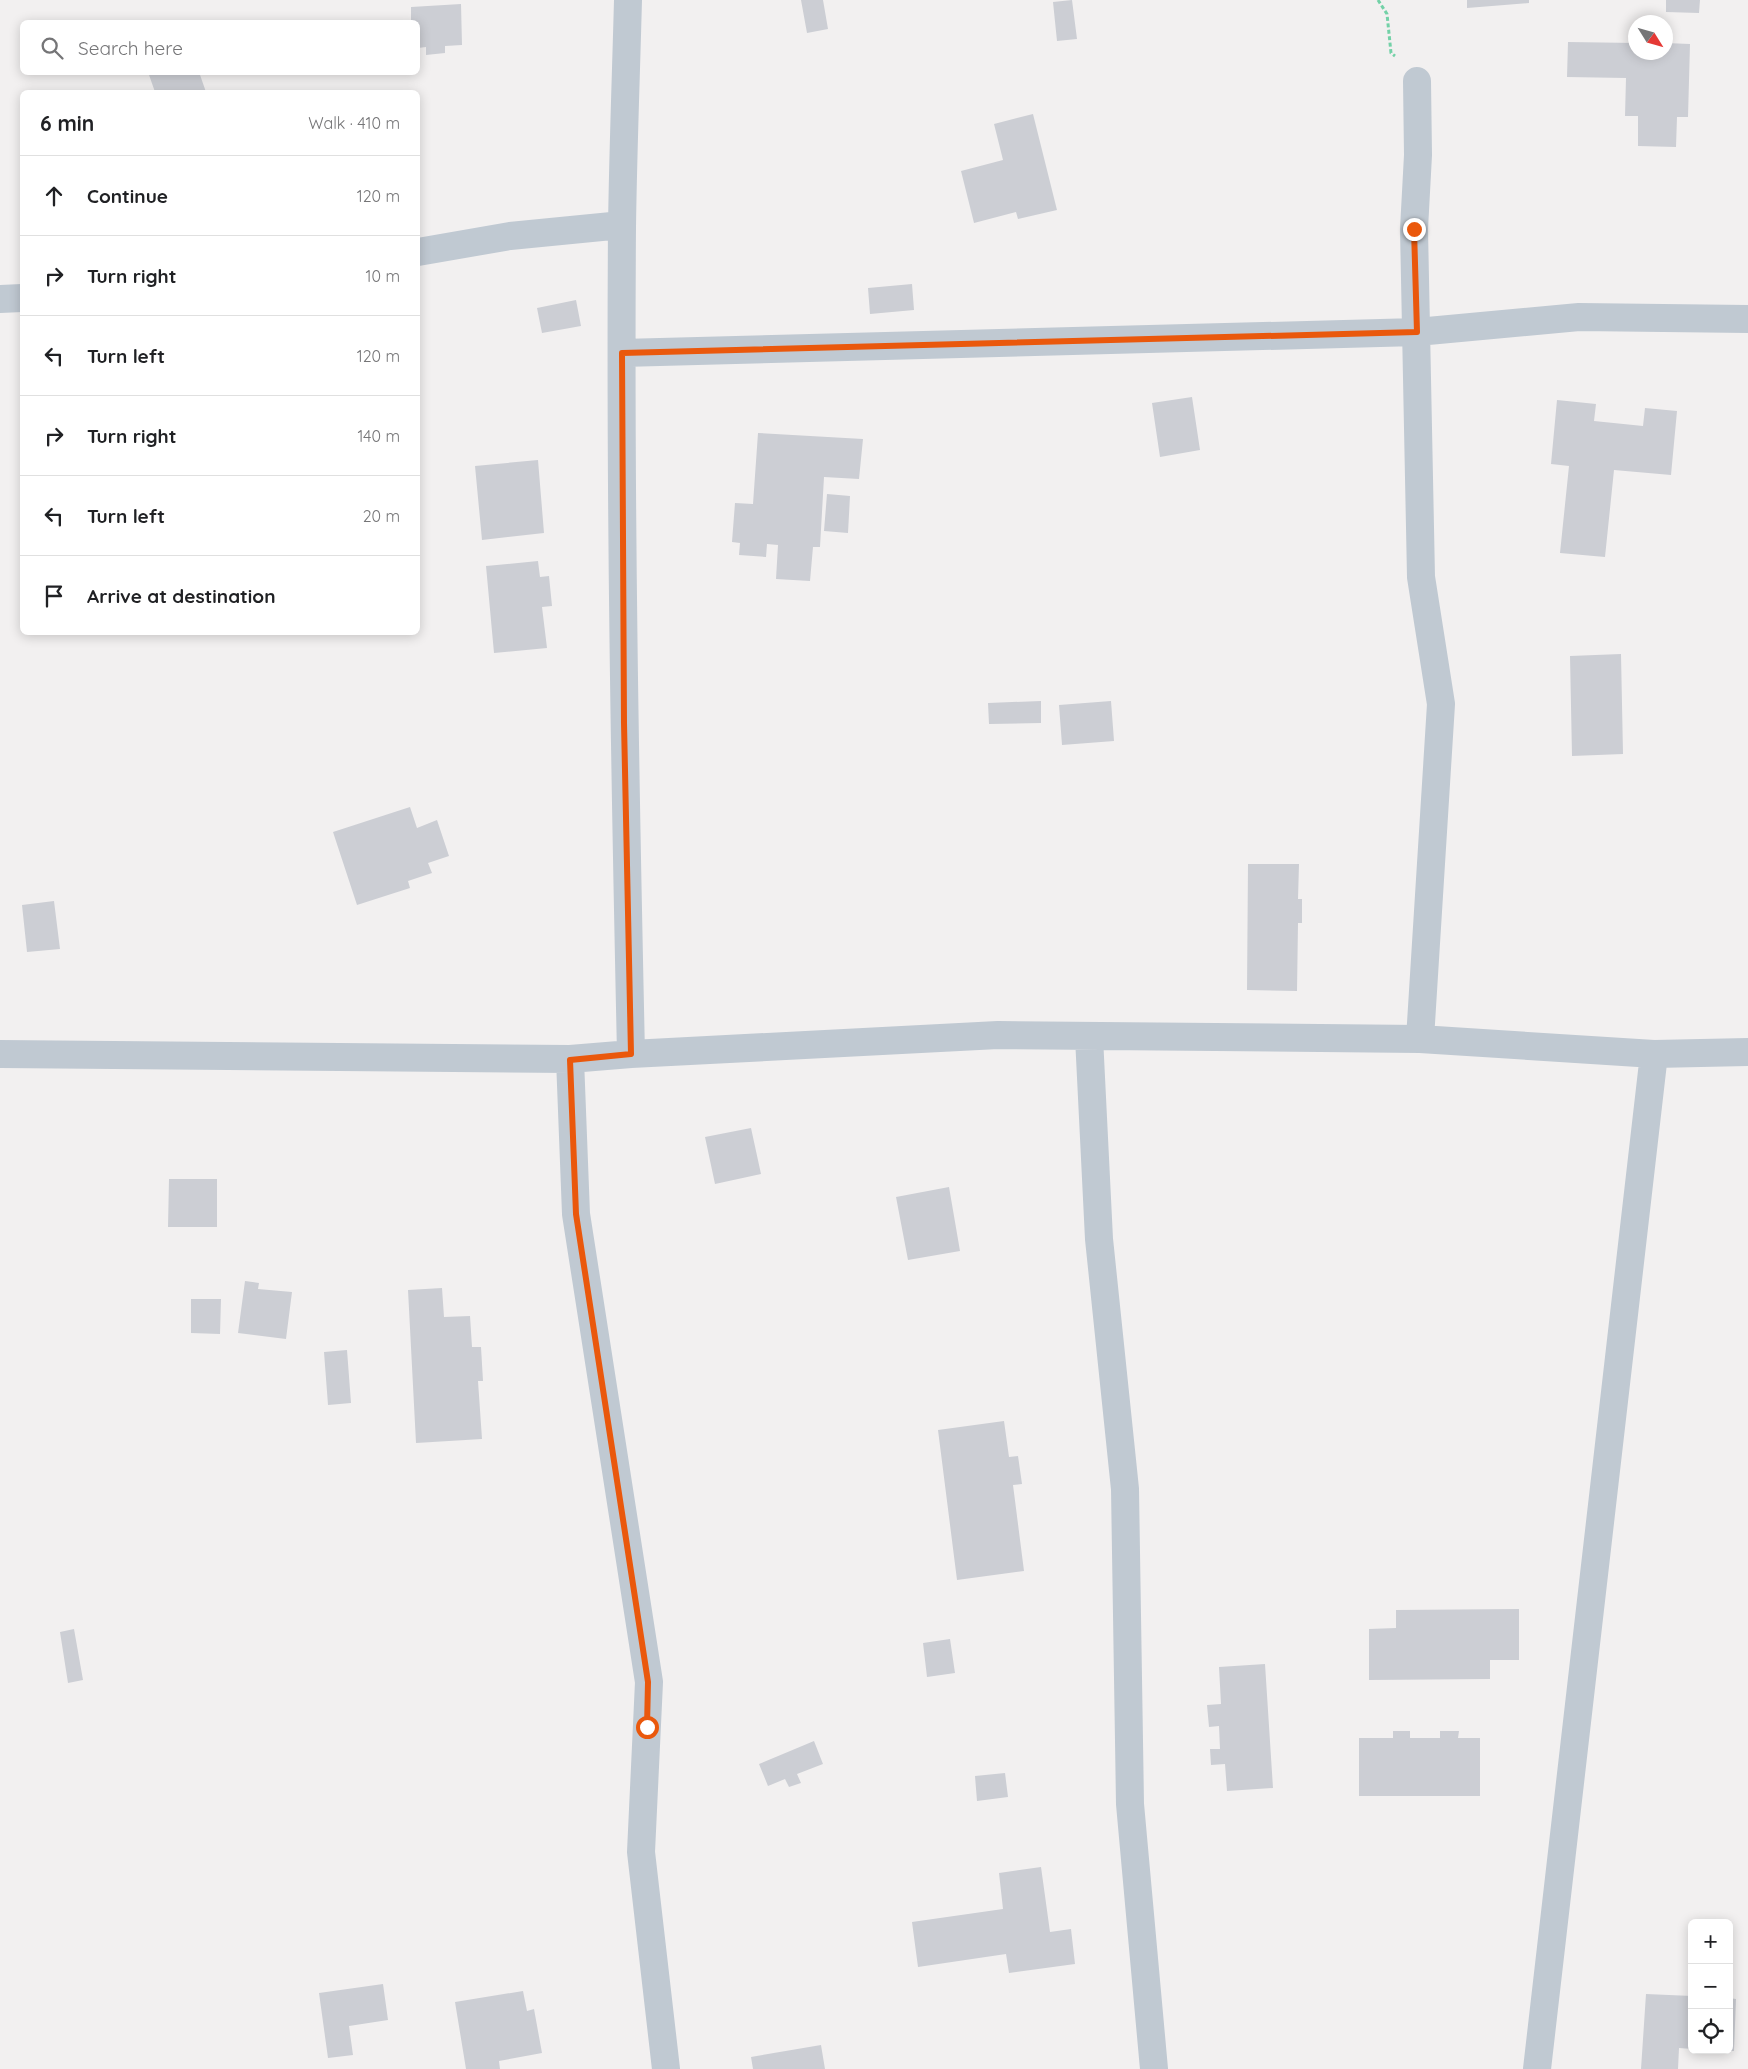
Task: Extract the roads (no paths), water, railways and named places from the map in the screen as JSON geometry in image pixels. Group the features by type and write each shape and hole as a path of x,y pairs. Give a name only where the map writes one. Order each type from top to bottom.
{"street":[{"path":"628,0 622,225 622,353 624,723 631,1054"},
{"path":"1417,81 1418,155 1414,229 1420,577 1441,704 1420,1039"},
{"path":"420,252 510,236 622,225"},
{"path":"0,299 20,298"},
{"path":"622,353 1417,332 1579,317 1748,319"},
{"path":"0,1054 570,1060 631,1054 998,1035 1420,1039 1654,1054 1748,1052"},
{"path":"1089,1037 1099,1239 1124,1489 1130,1804 1154,2069"},
{"path":"1537,2069 1654,1054"},
{"path":"570,1060 576,1214 648,1682 641,1852 666,2069"}]}
